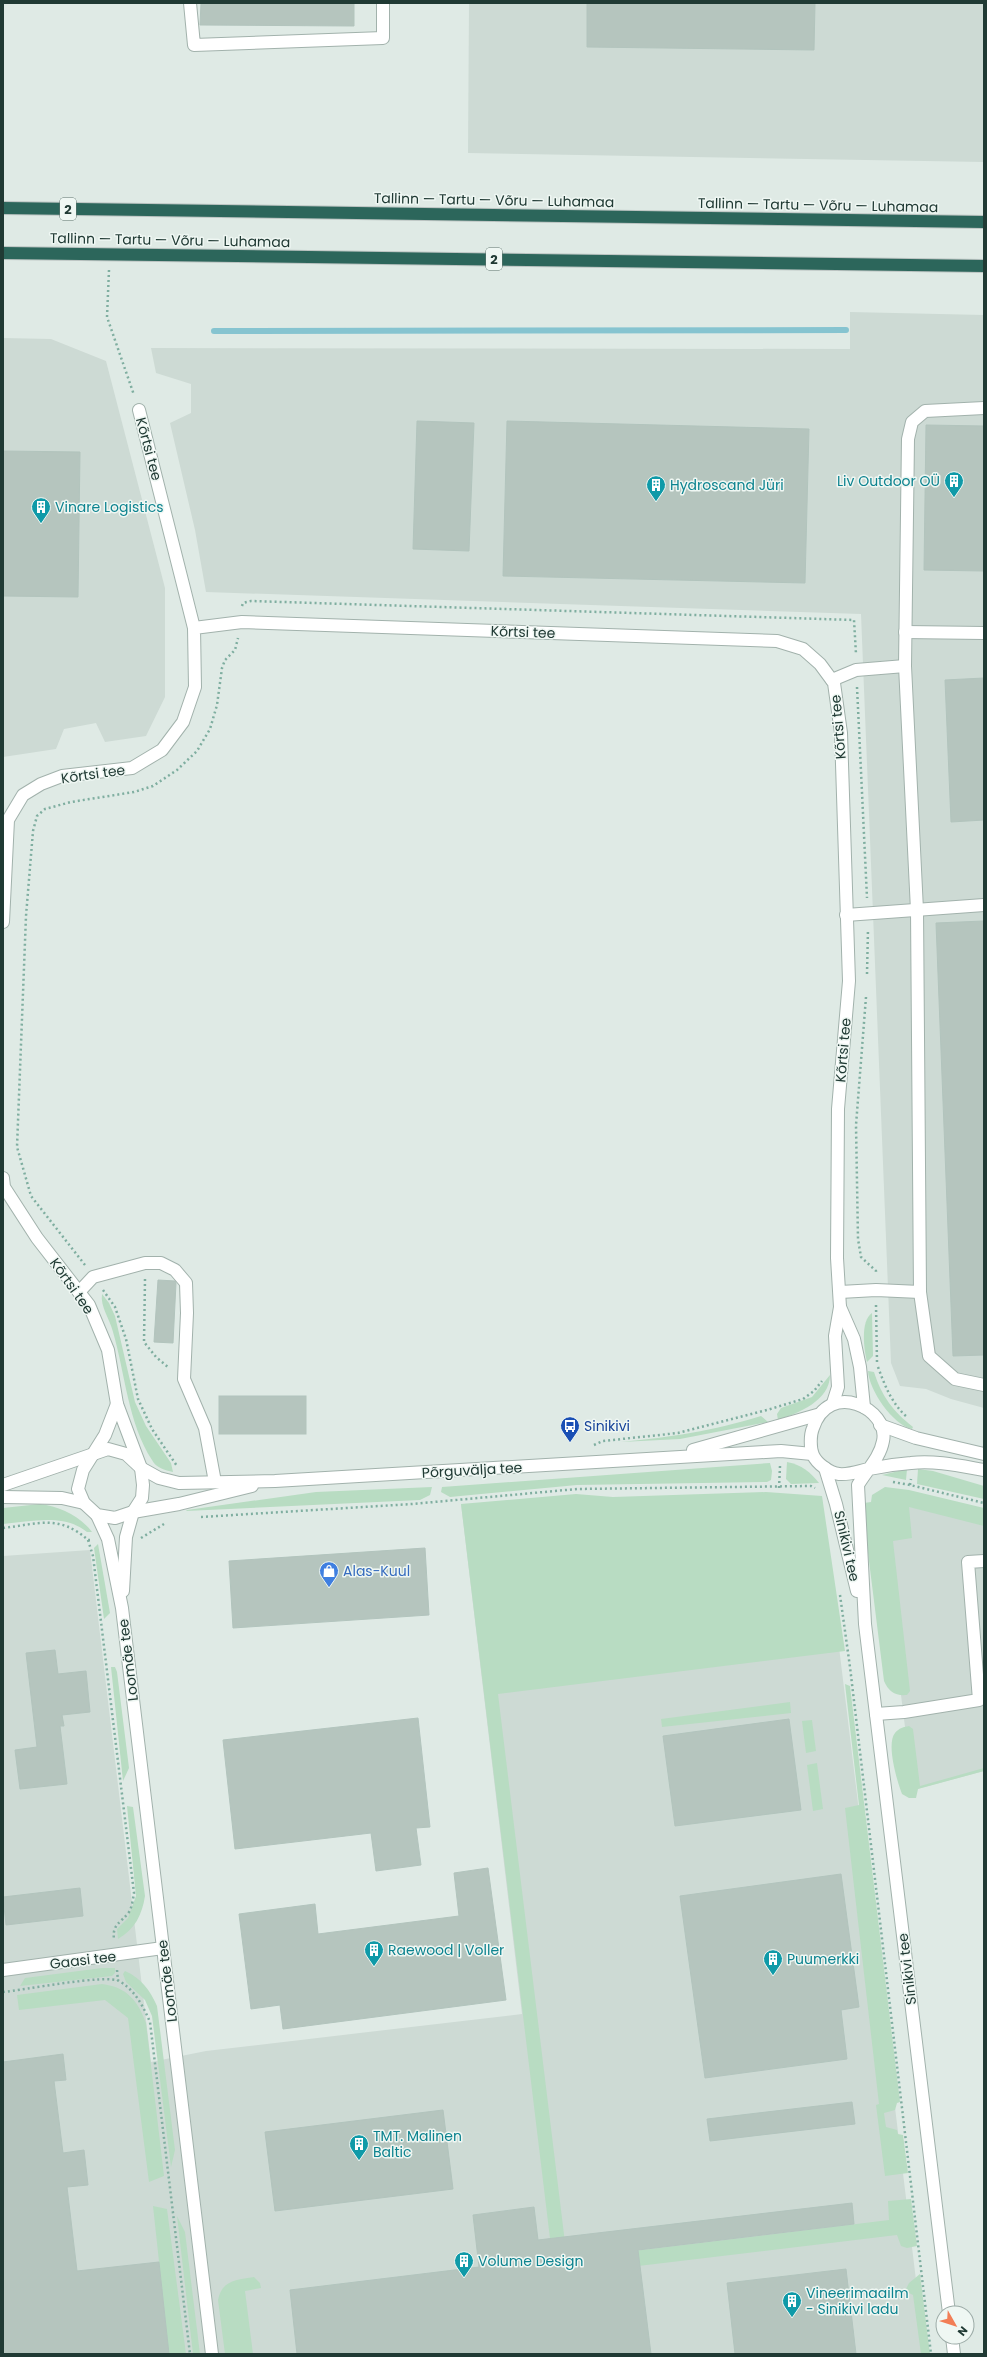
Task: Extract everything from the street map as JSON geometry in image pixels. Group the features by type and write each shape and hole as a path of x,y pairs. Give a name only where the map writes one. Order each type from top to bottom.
{"highway":[{"name":"Tallinn — Tartu — Võru — Luhamaa","path":"3,208 984,222"},
{"name":"Tallinn — Tartu — Võru — Luhamaa","path":"3,253 984,266"}],"street":[{"path":"190,3 194,45 383,38 383,3"},
{"path":"984,408 925,411 912,422 908,439 905,632 905,666 917,910 920,1292 929,1356 955,1379 984,1386"},
{"name":"Kõrtsi tee","path":"3,922 8,820 23,795 41,784 62,776 132,768 162,750 183,722 196,687 194,628 139,410"},
{"name":"Kõrtsi tee","path":"194,628 242,622 777,641 803,649 820,664 832,680 840,733 848,981 838,1109 838,1258 840,1307 835,1336 838,1387 833,1403"},
{"path":"905,632 984,633"},
{"path":"832,680 856,670 905,666"},
{"path":"846,915 868,915 984,905"},
{"name":"Kõrtsi tee","path":"3,1178 4,1187 37,1238 89,1305 108,1350 117,1404 141,1468"},
{"path":"79,1292 94,1277 145,1262 161,1263 175,1270 186,1283 187,1313 184,1379 205,1428 215,1482"},
{"path":"840,1292 876,1290 920,1292"},
{"name":"Kõrtsi tee","path":"840,1307 854,1339 860,1367 864,1407"},
{"path":"867,1469 879,1455 884,1439 880,1425 864,1407 851,1401 833,1403 817,1415 811,1434 812,1454 826,1468 838,1474 855,1474 867,1469 913,1462 962,1466 984,1470"},
{"path":"3,1485 93,1455 108,1450 126,1454 141,1468 142,1498 133,1512 115,1518 97,1515 84,1503 78,1490 83,1470 93,1455 105,1435 117,1404"},
{"name":"Põrguvälja tee","path":"669,1456 817,1415"},
{"path":"880,1425 916,1438 984,1454"},
{"name":"Põrguvälja tee","path":"141,1468 159,1478 179,1483 275,1481 669,1456 781,1451 812,1454"},
{"name":"Sinikivi tee","path":"826,1468 865,1624"},
{"name":"Sinikivi tee","path":"867,1469 858,1485 857,1497 865,1624 948,2305"},
{"name":"Põrguvälja tee","path":"133,1512 179,1504 275,1481"},
{"path":"3,1497 62,1498 84,1503"},
{"name":"Loomäe tee","path":"122,1608 126,1537 133,1512"},
{"name":"Loomäe tee","path":"97,1515 108,1539 122,1608 212,2354"},
{"path":"876,1714 982,1703 968,1562 984,1561"},
{"name":"Gaasi tee","path":"3,1970 117,1956 163,1948"}],"path":[{"path":"110,254 107,317 139,410"},
{"path":"179,1483 178,1467 152,1429 138,1399 126,1339 115,1307 94,1277 31,1196 17,1148 26,916 33,831 37,816 45,809 71,802 134,792 153,786 177,770 197,751 210,729 217,705 222,668 226,660 235,650 242,622 240,610 243,604 251,601 854,620 868,915 866,982"},
{"path":"866,990 856,1125 858,1239 861,1257 876,1271 877,1365 886,1391 901,1412 917,1425 916,1438"},
{"path":"145,1262 144,1342 156,1357 184,1379"},
{"path":"860,1367 877,1365"},
{"path":"590,1447 603,1441 678,1433 803,1399 814,1391 829,1371 836,1370"},
{"path":"910,1485 913,1462"},
{"path":"890,1482 910,1485 984,1503"},
{"path":"197,1517 412,1504 577,1489 811,1486 817,1489"},
{"path":"3,1528 57,1522 75,1528 88,1540 93,1556 134,1893 129,1911 116,1925 113,1931 117,1956 118,1980"},
{"path":"126,1537 144,1538 166,1522"},
{"path":"88,1540 108,1539"},
{"path":"839,1590 850,1667 931,2354"},
{"path":"3,1992 100,1980 118,1980 140,2000 150,2022 190,2354"}],"shaded area":[{"path":"469,3 984,3 984,162 468,153"},
{"path":"850,312 984,315 984,1408 951,1399 926,1389 900,1386 891,1363 861,614 206,592 195,530 170,423 191,413 191,384 156,373 151,348 850,349"},
{"path":"3,338 51,339 106,361 165,588 165,697 146,736 105,742 96,723 64,729 56,749 3,757"},
{"path":"821,1499 925,2354 3,2354 3,1556 90,1550 151,2062 206,2051 522,2014 461,1504"},
{"path":"907,1499 984,1515 984,1771 913,1790 880,1529"}],"green space":[{"path":"102,1294 109,1303 115,1316 135,1402 146,1426 171,1463 173,1472 161,1468 154,1463 137,1430 112,1327 102,1304"},
{"path":"872,1313 873,1356 867,1362 864,1343 864,1329 868,1317"},
{"path":"868,1371 874,1372 877,1381 889,1403 913,1427 912,1429 897,1421 883,1406 869,1379"},
{"path":"830,1375 829,1384 819,1399 803,1410 778,1420 777,1414 781,1408 812,1397"},
{"path":"761,1416 768,1422 680,1439 621,1442 692,1433 726,1426"},
{"path":"787,1462 797,1465 805,1470 819,1483 791,1484 786,1479"},
{"path":"770,1463 772,1471 771,1480 767,1482 577,1485 450,1497 441,1492 442,1487"},
{"path":"907,1469 906,1480 882,1475"},
{"path":"918,1469 933,1471 984,1486 984,1499 917,1484"},
{"path":"432,1487 430,1495 420,1500 186,1511 316,1492"},
{"path":"885,1487 909,1490 984,1508 984,1526 909,1507 912,1538 893,1541 910,1691 907,1695 899,1695 890,1691 884,1681 862,1505 864,1503 871,1502 872,1495"},
{"path":"766,1492 822,1496 845,1651 498,1694 567,2259 889,2220 888,2201 911,2199 917,2246 907,2248 901,2246 897,2235 563,2275 564,2354 461,1504 576,1494 613,1497"},
{"path":"40,1504 54,1507 69,1513 81,1521 92,1532 87,1532 68,1522 46,1520 3,1524 3,1508"},
{"path":"98,1544 110,1613 104,1619 94,1548"},
{"path":"111,1667 115,1667 117,1672 129,1768 123,1781"},
{"path":"845,1684 850,1686 900,2102 897,2103 895,2110 884,2113 886,2127 897,2130 898,2134 903,2135 908,2173 885,2176 876,2105 879,2104 845,1808 859,1805"},
{"path":"790,1702 791,1713 662,1727 661,1719"},
{"path":"812,1720 816,1751 806,1753 802,1721"},
{"path":"909,1726 913,1729 920,1786 984,1768 984,1771 918,1789 916,1798 909,1798 902,1794 893,1763 892,1745 895,1733 903,1727"},
{"path":"817,1763 823,1809 813,1811 807,1765"},
{"path":"127,1806 133,1807 145,1896 137,1921 129,1931 118,1939 117,1929 128,1918 136,1896"},
{"path":"102,1968 115,1968 115,1973 112,1976 20,1986 25,1978"},
{"path":"125,1971 136,1977 144,1985 157,2006 175,2150 171,2167 152,2016 145,2000 126,1982 123,1974"},
{"path":"102,1984 118,1988 130,1996 139,2008 146,2023 164,2176 149,2182 128,2018 105,2000 19,2010 17,1995"},
{"path":"153,2206 167,2209 186,2354 169,2354"},
{"path":"177,2216 185,2232 200,2354 193,2354"},
{"path":"920,2274 930,2354 921,2354 913,2295 905,2291 909,2283"},
{"path":"254,2277 260,2283 261,2288 245,2291 253,2354 225,2354 218,2300 220,2293 226,2285 231,2282"}],"building":[{"path":"201,3 354,3 354,26 200,25"},
{"path":"587,3 815,3 814,50 587,47"},
{"path":"417,421 474,423 469,551 413,549"},
{"name":"Hydroscand Jüri","path":"507,421 809,429 805,583 503,576"},
{"name":"Liv Outdoor OÜ","path":"926,425 984,426 984,571 924,570"},
{"name":"Vinare Logistics","path":"3,451 80,452 78,597 3,596"},
{"path":"984,678 984,820 951,822 945,680"},
{"path":"984,921 984,1355 953,1356 936,923"},
{"path":"158,1280 175,1281 176,1283 173,1343 154,1342"},
{"path":"219,1396 306,1396 306,1434 219,1434"},
{"name":"Alas-Kuul","path":"425,1548 429,1615 233,1628 229,1561"},
{"path":"55,1650 58,1674 86,1671 90,1712 62,1715 64,1726 60,1726 67,1784 20,1789 15,1750 37,1747 26,1653"},
{"path":"418,1718 430,1827 416,1828 421,1865 376,1871 371,1833 235,1849 223,1740"},
{"path":"789,1719 801,1810 675,1826 663,1736"},
{"name":"Raewood | Voller","path":"488,1868 506,2000 283,2029 280,2005 251,2009 239,1914 315,1904 318,1934 459,1916 454,1873"},
{"name":"Puumerkki","path":"841,1874 859,2007 841,2010 847,2059 705,2078 680,1896"},
{"path":"80,1888 83,1916 6,1925 3,1897"},
{"path":"63,2054 66,2080 54,2081 63,2153 84,2150 88,2185 67,2187 77,2271 159,2262 169,2354 3,2354 3,2062"},
{"path":"852,2102 855,2124 710,2141 707,2119"},
{"name":"TMT. Malinen Baltic","path":"443,2110 453,2189 275,2211 265,2132"},
{"path":"852,2203 854,2224 638,2250 651,2354 297,2354 290,2290 479,2267 473,2215 534,2207 538,2240"},
{"name":"Vineerimaailm - Sinikivi ladu","path":"846,2269 856,2354 735,2354 727,2283"}],"waterway":[{"path":"214,331 846,330"}],"place":[{"name":"Liv Outdoor OÜ","path":"954,498"},
{"name":"Hydroscand Jüri","path":"656,502"},
{"name":"Vinare Logistics","path":"41,524"},
{"name":"Sinikivi","path":"570,1443"},
{"name":"Alas-Kuul","path":"329,1588"},
{"name":"Raewood | Voller","path":"374,1967"},
{"name":"Puumerkki","path":"773,1976"},
{"name":"TMT. Malinen Baltic","path":"359,2161"},
{"name":"Volume Design","path":"464,2278"},
{"name":"Vineerimaailm - Sinikivi ladu","path":"792,2318"}]}
